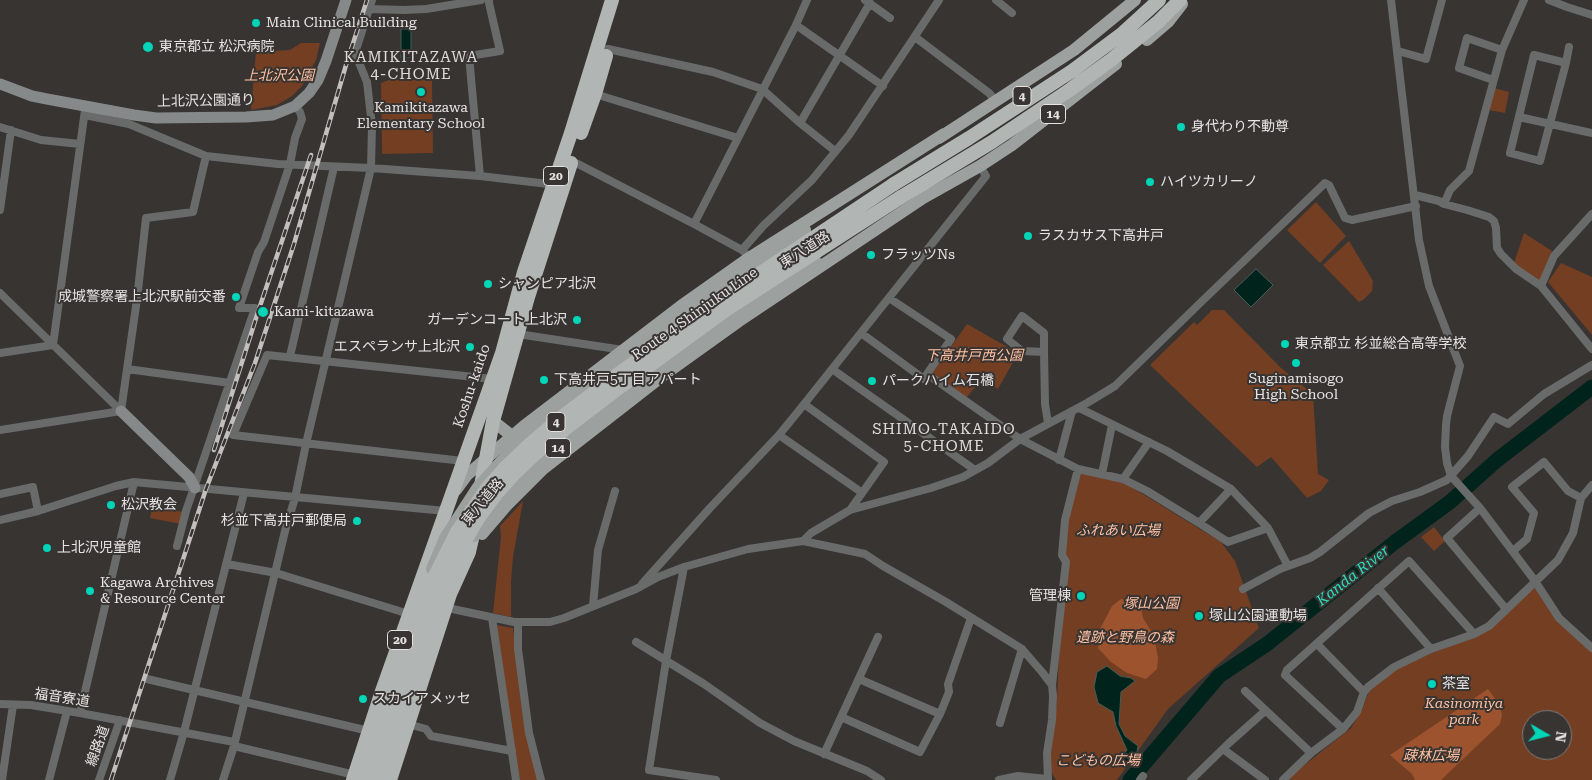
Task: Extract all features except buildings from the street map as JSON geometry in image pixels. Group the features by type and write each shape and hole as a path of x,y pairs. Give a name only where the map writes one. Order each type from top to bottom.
{"highway":[{"name":"Koshu-kaido","path":"390,780 406,721 450,594 469,552 493,421 558,185 612,0"},
{"name":"Koshu-kaido","path":"358,779 369,731 493,380 524,272 558,185 571,162 595,94 622,0"},
{"name":"Route 4 Shinjuku Line","path":"358,779 435,576 457,532 488,487 529,445 613,378 720,300 1060,70 1118,25 1145,0"},
{"path":"894,184 1026,102 1125,35 1159,0"},
{"path":"901,197 1075,76 1170,0"},
{"name":"Route 4 Shinjuku Line","path":"376,780 445,579 459,550 479,517 514,474 565,429 727,309 901,197 992,142 1071,89 1158,22 1180,0"}],"main road":[{"name":"東八道路","path":"385,780 406,721 433,627 459,565 478,530 508,493 528,473 592,420 741,310 815,260 980,166 1012,145 1168,22 1184,0"},
{"path":"1168,22 1190,0"},
{"name":"東八道路","path":"358,779 424,588 445,538 478,487 526,436 667,328 805,230 944,134 1074,50 1132,1"},
{"name":"14","path":"448,506 467,474 512,436 623,350 640,339 746,254 944,134"},
{"name":"14","path":"469,552 506,506 542,469 665,374 739,321 928,194"},
{"path":"640,339 665,374"},
{"path":"493,421 512,436"}],"street":[{"name":"上北沢公園通り","path":"0,84 32,96 63,102 85,110 156,118 273,115 295,106 309,93 318,80 346,0"},
{"path":"223,780 234,744 285,531 295,498 370,168 372,126 367,82 355,53 372,0"},
{"path":"369,8 418,9 481,0"},
{"path":"480,176 469,56 500,51 489,0"},
{"path":"694,224 807,0"},
{"path":"571,162 583,166 694,224 746,254 763,226 812,180 849,135 939,0"},
{"path":"996,0 1012,13"},
{"path":"1391,0 1419,240 1430,286 1460,366 1446,425 1445,447 1451,476 1480,508 1513,551 1559,618 1592,648"},
{"path":"1398,51 1426,59 1442,0"},
{"path":"1444,204 1450,190 1469,171 1502,50 1524,0"},
{"path":"1549,0 1567,8 1592,15"},
{"path":"800,123 840,55 868,2 890,18"},
{"path":"796,25 882,86"},
{"path":"915,37 989,93 996,101"},
{"path":"1493,80 1460,68 1468,38 1502,50"},
{"path":"1566,63 1534,55 1510,153 1540,161 1550,125 1566,63 1570,47"},
{"path":"608,49 713,72 762,90 835,151"},
{"path":"595,94 738,138"},
{"path":"177,546 186,511 255,308 239,308 258,252 264,242 290,164 295,138 302,119 300,112 295,106"},
{"path":"53,345 85,110 129,124 206,156 290,164 480,176 558,185"},
{"path":"1519,117 1592,134"},
{"path":"0,127 41,140 80,144"},
{"path":"0,210 11,130"},
{"path":"121,411 146,218 193,212 206,156"},
{"path":"636,589 779,435 986,176 980,166"},
{"path":"290,356 334,167"},
{"path":"803,541 811,533 850,510 954,480 975,470 988,463 1020,439 1115,386 1325,183 1329,184 1345,218 1352,220 1416,206"},
{"path":"1415,195 1489,217 1494,221 1497,248 1516,268 1541,286 1592,349"},
{"path":"1541,286 1554,256 1592,214"},
{"path":"1583,224 1592,227"},
{"path":"0,293 189,477 195,488"},
{"path":"861,333 924,379 951,339 889,298"},
{"path":"1044,352 1022,351 1007,339 1022,316 1044,333 1045,404 1048,423"},
{"path":"518,334 623,350"},
{"path":"0,354 53,345"},
{"path":"463,461 233,436 267,354 493,380"},
{"path":"1243,589 1320,552 1369,513 1392,501 1420,492 1447,480 1468,456 1494,417 1508,424 1544,394 1592,365"},
{"path":"127,369 208,381 230,382"},
{"path":"832,369 975,470"},
{"path":"927,374 1020,439 1078,469 1123,479 1146,491 1228,542 1268,528"},
{"path":"804,404 884,462 850,510"},
{"path":"1075,410 1112,425 1181,458 1231,489 1268,528 1288,566"},
{"path":"1059,460 1075,410"},
{"path":"0,430 121,411"},
{"path":"1102,474 1112,425"},
{"path":"779,435 861,492"},
{"path":"1123,479 1149,442"},
{"path":"1513,551 1527,539 1534,513 1512,487 1544,462 1568,491 1581,498"},
{"path":"999,780 1018,776 1048,780 1047,753 1052,720 1052,686 1066,562 1062,555 1065,520 1078,469"},
{"path":"80,713 134,482"},
{"path":"0,520 38,511 134,482 295,498 448,506"},
{"path":"1283,780 1311,753 1344,729 1357,712 1364,692 1368,687 1394,667 1431,649 1474,634 1489,626 1558,560 1573,533 1581,498 1592,485"},
{"path":"0,494 33,487 38,511"},
{"path":"1199,523 1231,489"},
{"path":"593,606 597,558 615,491"},
{"path":"170,780 195,690 244,493"},
{"path":"1480,508 1447,538 1506,609"},
{"path":"415,599 492,618 518,622 550,622 636,589 658,577 684,567 748,549 803,541 865,554 1022,649 1052,686"},
{"path":"1344,729 1286,675 1288,670 1409,562 1474,634"},
{"path":"227,564 276,573 409,614"},
{"path":"684,567 666,661 649,770 680,777 716,780"},
{"path":"1378,588 1431,649"},
{"path":"492,618 516,780"},
{"path":"841,717 920,752 950,692 948,684 971,618"},
{"path":"518,622 518,649 529,733 541,780"},
{"path":"824,754 878,637"},
{"path":"636,642 704,684 760,723 794,741 867,771 882,780"},
{"path":"1317,644 1364,692"},
{"path":"1000,723 1022,649"},
{"path":"147,678 369,731"},
{"path":"859,679 940,714"},
{"path":"1245,691 1311,753"},
{"name":"福音寮道","path":"0,704 31,705 184,732 358,779"},
{"path":"2,780 14,705"},
{"path":"50,780 67,711"},
{"path":"1191,780 1265,711"},
{"name":"線路道","path":"98,780 120,720"},
{"path":"406,721 426,729 431,736 512,751"},
{"path":"1223,749 1265,780"}],"green space":[{"name":"上北沢公園","path":"301,43 320,43 316,60 302,86 292,96 277,105 251,110 256,52 290,50"},
{"path":"389,80 432,80 433,153 382,154 381,83"},
{"path":"1494,88 1509,92 1505,113 1489,110"},
{"path":"1316,202 1346,236 1320,263 1287,230"},
{"path":"1524,233 1552,251 1539,283 1514,263"},
{"path":"1349,241 1373,281 1372,291 1359,302 1323,265"},
{"path":"1561,263 1592,277 1592,335 1548,282"},
{"path":"1212,310 1224,310 1280,367 1313,394 1318,474 1329,480 1321,491 1307,498 1271,457 1257,467 1150,365 1194,322 1197,325"},
{"name":"下高井戸西公園","path":"967,324 1018,353 998,389 982,379 966,398 931,375"},
{"name":"塚山公園","path":"1080,471 1123,482 1221,542 1235,561 1259,628 1168,709 1117,780 1056,780 1051,772 1050,760 1057,701 1061,602 1068,523"},
{"path":"523,501 513,557 511,617 493,613 501,537 500,526"},
{"path":"152,507 183,512 181,524 150,518"},
{"path":"1434,527 1445,541 1434,551 1421,537"},
{"name":"Kasinomiya park","path":"1535,581 1559,618 1592,647 1592,780 1291,780 1288,778 1351,728 1362,710 1370,689 1396,669 1474,634"},
{"name":"遺跡と野鳥の森","path":"1121,599 1135,601 1141,607 1143,618 1154,636 1158,658 1157,669 1146,679 1127,673 1111,662 1098,648 1100,629 1112,606"},
{"path":"496,625 513,628 529,743 538,780 520,780"},
{"name":"疎林広場","path":"1488,689 1499,704 1502,715 1500,724 1441,780 1415,780 1412,774 1390,755"}],"shaded area":[{"path":"401,29 411,29 411,57 401,58"},
{"path":"1256,269 1273,285 1251,307 1234,290"},
{"path":"1107,666 1120,676 1131,678 1135,681 1121,692 1119,724 1125,736 1138,746 1137,752 1127,765 1124,764 1123,755 1127,750 1116,726 1113,712 1098,703 1094,687 1097,672"}],"waterway":[{"name":"Kanda River","path":"1130,780 1219,676 1267,644 1395,542 1450,502 1497,460 1592,387"}],"railway":[{"path":"111,780 206,489 255,363 294,244 367,0"},
{"path":"214,450 311,155"}],"place":[{"name":"Main Clinical Building","path":"256,23"},
{"name":"東京都立 松沢病院","path":"148,47"},
{"name":"Kamikitazawa Elementary School","path":"421,92"},
{"name":"身代わり不動尊","path":"1181,127"},
{"name":"ハイツカリーノ","path":"1150,182"},
{"name":"ラスカサス下高井戸","path":"1028,236"},
{"name":"フラッツNs","path":"871,255"},
{"name":"シャンピア北沢","path":"488,284"},
{"name":"成城警察署上北沢駅前交番","path":"236,297"},
{"name":"Kami-kitazawa","path":"263,312"},
{"name":"ガーデンコート上北沢","path":"577,320"},
{"name":"東京都立 杉並総合高等学校","path":"1285,344"},
{"name":"エスペランサ上北沢","path":"470,347"},
{"name":"Suginamisogo High School","path":"1296,363"},
{"name":"下高井戸5丁目アパート","path":"544,380"},
{"name":"パークハイム石橋","path":"872,381"},
{"name":"松沢教会","path":"111,505"},
{"name":"杉並下高井戸郵便局","path":"357,521"},
{"name":"上北沢児童館","path":"47,548"},
{"name":"Kagawa Archives & Resource Center","path":"90,591"},
{"name":"管理棟","path":"1081,596"},
{"name":"塚山公園運動場","path":"1199,616"},
{"name":"茶室","path":"1432,684"},
{"name":"スカイアメッセ","path":"363,699"}],"district":[{"name":"KAMIKITAZAWA 4-CHOME","path":"411,66"},
{"name":"SHIMO-TAKAIDO 5-CHOME","path":"944,438"}],"park label":[{"name":"ふれあい広場","path":"1118,531"},
{"name":"こどもの広場","path":"1098,761"}]}
